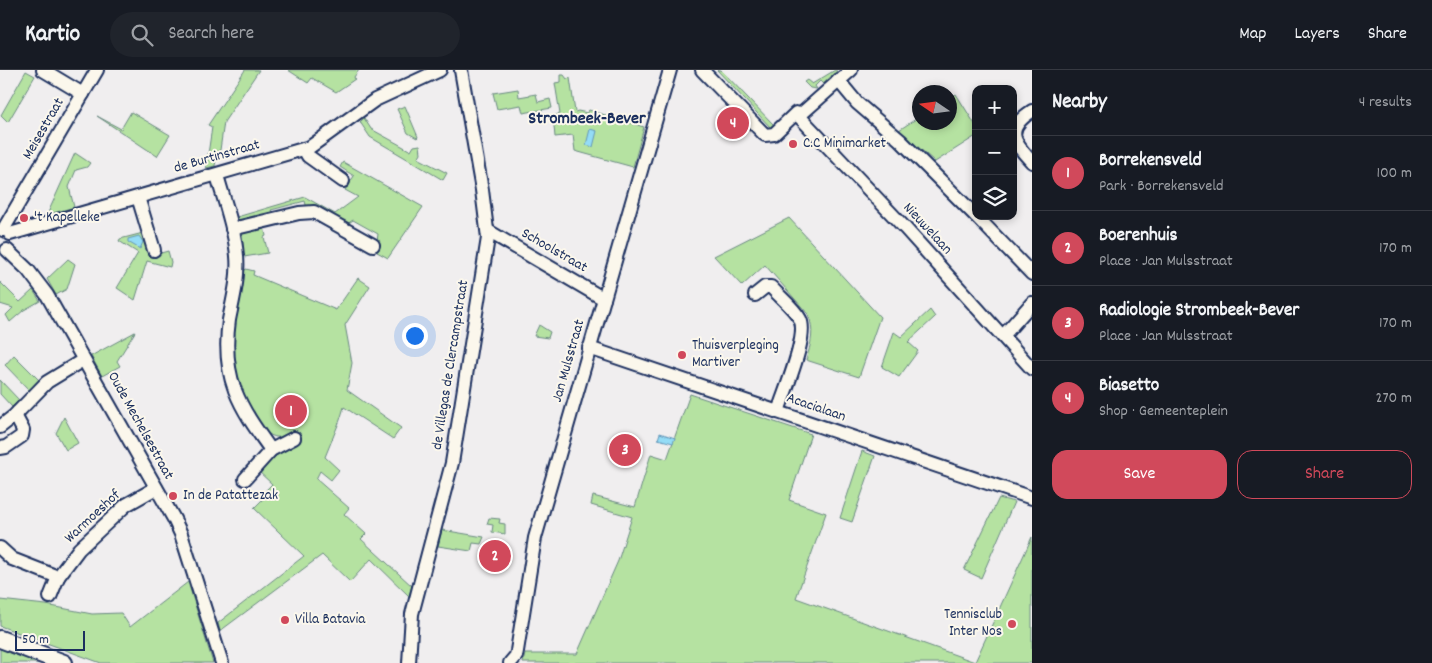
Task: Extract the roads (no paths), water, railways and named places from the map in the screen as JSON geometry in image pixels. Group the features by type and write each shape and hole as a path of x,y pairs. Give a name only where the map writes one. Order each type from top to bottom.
{"main road":[{"path":"0,639 64,663"}],"street":[{"path":"43,70 83,94"},
{"name":"Meisestraat","path":"4,251 12,241 4,232 97,70"},
{"name":"de Burtinstraat","path":"4,232 138,197 310,147 375,100 440,70"},
{"name":"de Villegas de Clercampstraat","path":"409,663 412,614 452,463 488,231 461,70"},
{"name":"Jan Mulsstraat","path":"510,663 516,656 517,651 535,538 670,70"},
{"path":"702,70 765,135 774,134 851,70"},
{"path":"838,80 858,103 900,140 972,212"},
{"path":"1032,111 1018,121 1014,134 1017,146 1032,162"},
{"name":"Nieuwelaan","path":"797,114 905,228 1032,369"},
{"path":"304,149 308,156 344,181"},
{"path":"217,175 232,229 237,256 237,271 228,332 229,370 242,408 271,450"},
{"path":"138,197 154,250"},
{"path":"232,229 300,213 314,212 373,245"},
{"path":"980,220 1032,274"},
{"name":"Schoolstraat","path":"488,231 604,299"},
{"name":"Oude Mechelsestraat","path":"4,251 28,270 41,287 181,534 222,663"},
{"path":"755,295 765,287 771,288 798,316 802,326 802,341 778,412"},
{"path":"1003,336 1032,303"},
{"name":"Acacialaan","path":"589,348 1032,498"},
{"path":"0,427 48,382 83,360"},
{"path":"0,448 6,447 22,436 22,428 16,417 18,412"},
{"path":"245,479 271,450 294,438"},
{"name":"Warmoeshof","path":"50,597 58,577 79,549 126,505 156,488"},
{"path":"0,548 12,559 58,577"}],"water":[{"path":"590,129 597,131 593,147 586,145"},
{"path":"139,236 143,242 140,249 128,242 128,239"},
{"path":"660,433 675,438 673,443 658,439"}],"place":[{"name":"Biasetto","path":"733,123"},
{"name":"C.C Minimarket","path":"793,144"},
{"name":"'t Kapelleke","path":"24,218"},
{"name":"Thuisverpleging Martiver","path":"682,355"},
{"name":"Borrekensveld","path":"291,411"},
{"name":"Radiologie Strombeek-Bever","path":"625,450"},
{"name":"In de Patattezak","path":"173,496"},
{"name":"Boerenhuis","path":"495,556"},
{"name":"Villa Batavia","path":"285,620"},
{"name":"Tennisclub Inter Nos","path":"1012,624"}],"district":[{"name":"Strombeek-Bever","path":"587,119"}]}
